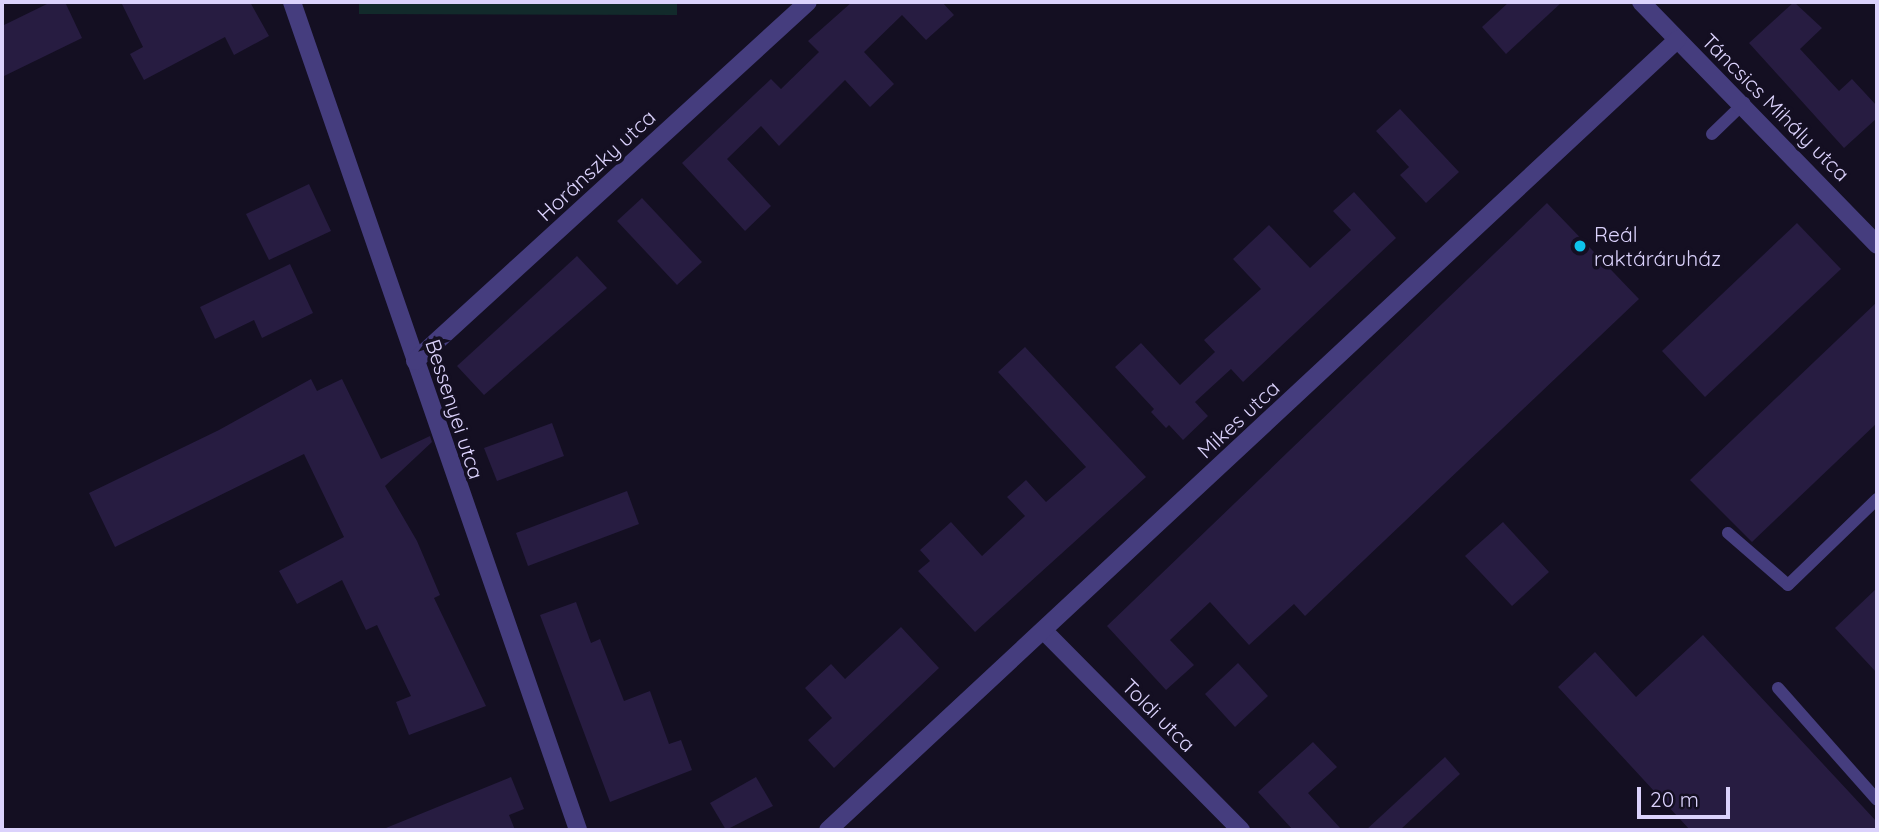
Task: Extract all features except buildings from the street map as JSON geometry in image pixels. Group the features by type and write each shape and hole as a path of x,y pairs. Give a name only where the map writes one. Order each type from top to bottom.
{"street":[{"name":"Bessenyei utca","path":"292,2 578,830"},
{"name":"Horánszky utca","path":"415,361 808,2"},
{"name":"Táncsics Mihály utca","path":"1641,2 1744,103 1877,245"},
{"name":"Mikes utca","path":"828,830 1677,40"},
{"name":"Toldi utca","path":"1044,631 1241,830"}],"lane":[{"path":"1712,134 1744,103"},
{"path":"1728,533 1788,585 1877,499"},
{"path":"1778,688 1877,800"}],"green space":[{"path":"359,2 677,2 677,15 359,14"}],"place":[{"name":"Reál raktáráruház","path":"1580,246"}]}
